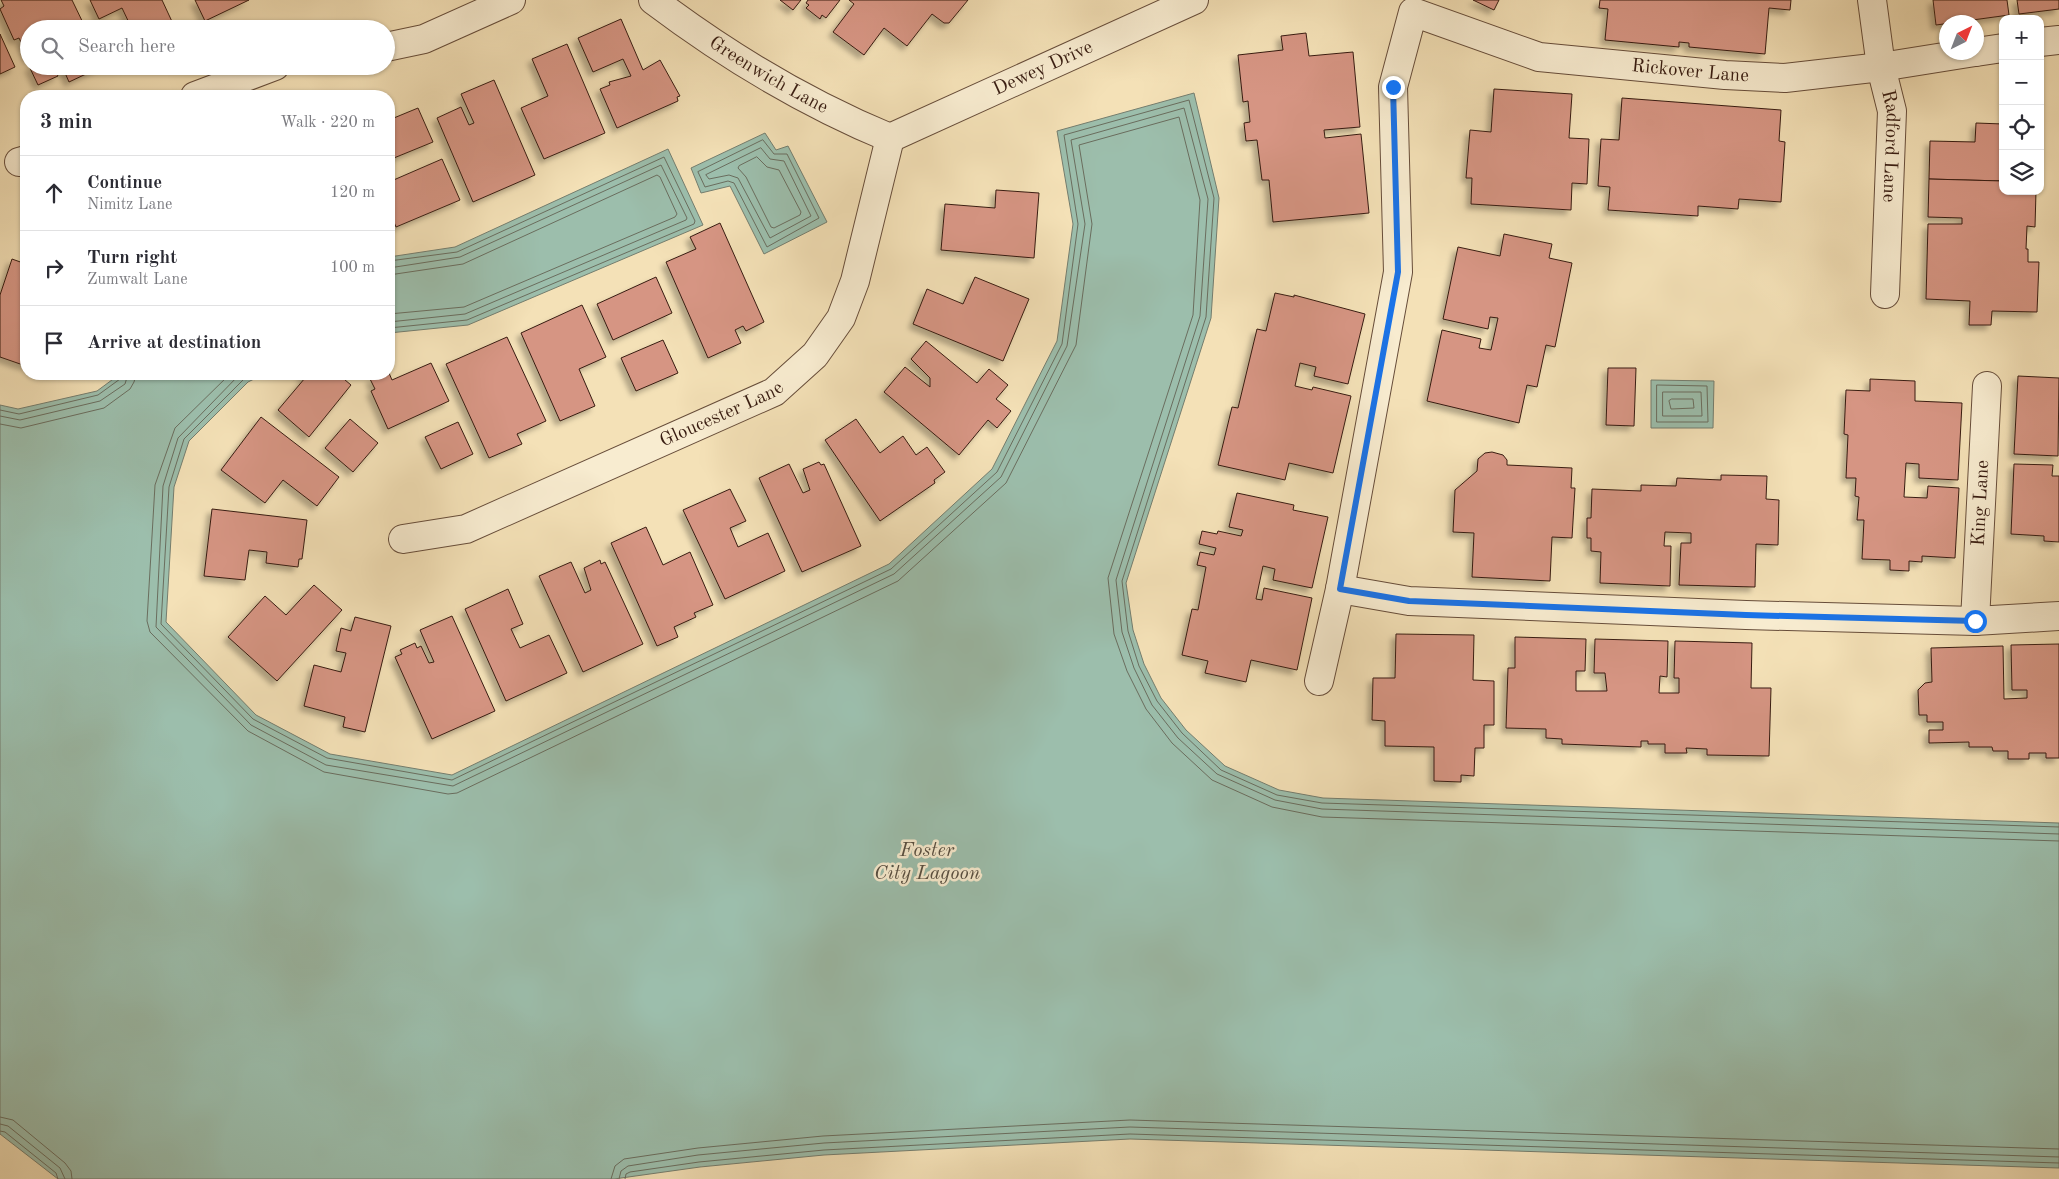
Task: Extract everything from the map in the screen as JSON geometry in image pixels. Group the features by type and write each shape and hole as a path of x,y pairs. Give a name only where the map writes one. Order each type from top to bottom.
{"street":[{"path":"395,45 424,39 511,0"},
{"name":"Greenwich Lane","path":"652,0 773,81 840,117 890,138"},
{"name":"Dewey Drive","path":"890,138 1194,0"},
{"name":"Radford Lane","path":"1872,0 1881,67 1892,111 1885,294"},
{"name":"Rickover Lane","path":"1340,589 1398,272 1393,87 1413,12 1539,57 1725,75 1786,78 1881,67 1939,58"},
{"path":"2044,42 2059,40"},
{"name":"Rickover Lane","path":"1984,51 1999,49"},
{"path":"211,90 251,75"},
{"name":"Gloucester Lane","path":"403,539 466,529 774,392 815,355 841,318 855,281 890,138"},
{"name":"King Lane","path":"1975,621 1987,386"},
{"path":"1319,681 1340,589 1409,601 1746,615 1975,621 2059,616"}],"water":[{"name":"Foster City Lagoon","path":"1194,93 1219,198 1211,318 1126,583 1133,630 1144,664 1161,698 1186,730 1225,766 1279,790 1323,798 2059,823 2059,1168 1130,1139 824,1155 700,1167 614,1179 58,1179 0,1134 0,405 18,409 97,391 112,380 252,380 189,441 174,487 166,622 256,715 330,754 452,775 889,564 992,469 1057,341 1073,224 1057,131"},
{"path":"765,133 776,150 788,146 827,222 764,254 730,186 701,193 691,168"},
{"path":"668,149 703,225 468,325 395,332 395,256 455,247"},
{"path":"1651,380 1714,381 1713,428 1651,428"}],"building":[{"path":"1,0 72,0 82,20 20,20 20,40 19,38 14,40 0,9 4,6"},
{"path":"90,0 162,0 171,20 128,20 122,8 99,19"},
{"path":"195,0 249,0 207,20 205,20"},
{"path":"780,0 801,0 793,10"},
{"path":"808,0 840,0 826,18 822,15 820,19 806,8 809,5 806,3"},
{"path":"849,0 968,0 949,23 944,23 932,14 907,46 884,28 864,55 833,32 854,4"},
{"path":"1473,0 1499,0 1494,10"},
{"path":"1600,0 1791,0 1790,10 1769,8 1765,54 1689,47 1689,43 1679,42 1679,47 1605,40 1608,9 1599,8"},
{"path":"1933,0 2007,0 2009,15 1984,18 1984,15 1939,15 1939,25 1936,25"},
{"path":"2017,0 2059,0 2059,9 2019,14"},
{"path":"621,19 643,70 660,60 680,96 677,97 678,101 617,128 600,89 610,85 609,82 631,76 623,59 593,72 578,38"},
{"path":"1306,33 1309,56 1353,52 1360,127 1324,130 1325,138 1361,134 1369,213 1273,222 1269,180 1262,180 1257,140 1246,141 1244,123 1250,122 1248,101 1243,102 1238,55 1283,50 1281,36"},
{"path":"0,34 15,67 0,74"},
{"path":"567,44 605,133 544,159 521,108 548,96 532,59"},
{"path":"33,75 58,76 38,85"},
{"path":"66,75 84,75 69,82"},
{"path":"494,80 535,175 473,202 437,118 461,107 469,125 474,123 461,94"},
{"path":"1494,89 1572,94 1569,138 1589,139 1587,184 1572,183 1571,210 1471,204 1472,178 1466,178 1470,130 1491,132"},
{"path":"1622,98 1781,110 1779,141 1785,142 1781,202 1739,199 1738,209 1698,206 1698,216 1608,210 1610,187 1598,186 1601,139 1619,140"},
{"path":"418,108 433,142 395,158 395,118"},
{"path":"1976,123 1999,124 1999,181 1929,179 1930,141 1975,142"},
{"path":"442,159 460,200 396,227 395,179"},
{"path":"1929,179 1999,181 1999,195 2036,195 2035,227 2027,226 2026,249 2028,249 2028,262 2039,262 2037,312 1992,311 1991,325 1969,325 1970,301 1926,299 1928,224 1962,224 1962,218 1928,217"},
{"path":"996,190 1039,193 1034,258 941,250 945,204 995,208"},
{"path":"720,223 764,322 746,331 743,326 735,330 741,343 708,358 666,262 696,249 690,237"},
{"path":"1504,234 1552,244 1549,258 1572,263 1555,347 1546,345 1537,387 1527,385 1519,423 1427,401 1442,330 1481,339 1479,348 1491,350 1498,318 1490,317 1488,329 1443,319 1458,247 1500,256"},
{"path":"12,259 20,262 20,364 0,357 0,295"},
{"path":"656,277 672,313 613,340 597,304"},
{"path":"975,277 1029,299 1003,361 913,324 927,289 963,304"},
{"path":"1275,293 1294,297 1294,295 1365,314 1348,384 1314,376 1316,367 1300,363 1295,386 1312,390 1313,387 1351,396 1333,473 1289,463 1285,480 1218,465 1232,407 1238,408 1257,329 1266,331"},
{"path":"582,305 606,357 579,369 595,406 560,421 521,333"},
{"path":"507,337 546,421 517,434 522,444 489,458 446,364"},
{"path":"663,340 678,373 636,391 621,358"},
{"path":"926,341 977,383 989,369 1008,385 996,399 1011,411 997,428 988,420 959,455 884,392 905,367 930,387 930,378 911,359"},
{"path":"431,363 449,401 388,429 371,391 375,389 370,380 395,379"},
{"path":"1608,368 1636,368 1634,426 1606,425"},
{"path":"2018,376 2059,378 2058,456 2014,454"},
{"path":"1870,379 1915,381 1915,401 1962,403 1958,480 1919,478 1919,464 1906,463 1904,497 1927,498 1928,486 1959,488 1955,558 1922,556 1922,562 1909,561 1909,571 1890,570 1890,560 1862,559 1864,520 1857,520 1859,497 1855,496 1856,478 1846,478 1848,435 1844,434 1846,390 1870,391"},
{"path":"303,380 345,380 351,385 309,437 278,410"},
{"path":"261,417 339,477 317,506 283,480 265,503 221,470"},
{"path":"350,419 378,443 353,472 325,448"},
{"path":"856,419 880,453 903,436 916,455 927,447 945,472 934,480 935,483 880,521 825,440"},
{"path":"458,422 473,454 441,469 425,437"},
{"path":"1492,452 1503,455 1507,460 1507,465 1572,468 1571,488 1575,488 1572,538 1552,537 1550,581 1472,577 1474,533 1453,532 1455,490 1477,471 1478,459 1485,453"},
{"path":"819,462 821,465 824,464 861,546 802,572 759,478 789,464 803,493 810,490 803,469"},
{"path":"2014,464 2053,465 2052,476 2059,476 2059,542 2044,541 2044,536 2011,534"},
{"path":"1721,475 1767,476 1766,499 1779,500 1778,545 1756,544 1755,587 1679,585 1681,543 1691,543 1691,533 1665,532 1664,546 1671,546 1670,586 1600,583 1601,552 1591,551 1591,538 1587,538 1587,518 1591,518 1592,489 1641,491 1641,485 1676,486 1677,478 1721,480"},
{"path":"730,489 746,521 730,528 738,547 768,533 785,571 725,599 683,510"},
{"path":"1237,493 1294,505 1293,510 1328,517 1312,588 1273,580 1275,569 1263,566 1256,599 1262,600 1264,588 1312,598 1297,670 1251,660 1246,682 1205,673 1208,661 1182,655 1192,609 1198,610 1206,567 1197,565 1200,552 1214,555 1216,548 1199,544 1202,531 1217,534 1218,531 1241,536 1243,530 1229,527"},
{"path":"212,509 307,520 302,559 299,559 298,567 266,563 267,552 249,550 245,580 204,576"},
{"path":"646,527 663,565 690,552 713,605 694,613 696,617 674,627 678,637 657,646 611,543"},
{"path":"600,560 601,564 605,562 643,644 583,672 539,576 571,562 585,593 591,590 584,568"},
{"path":"314,585 342,610 277,681 228,637 265,596 286,615"},
{"path":"508,589 523,624 511,629 520,648 549,635 567,673 506,701 465,609"},
{"path":"452,616 495,711 432,739 395,657 402,654 400,650 415,643 417,648 421,646 429,663 434,662 420,630"},
{"path":"355,617 391,626 365,732 343,727 345,717 304,706 314,665 341,672 346,653 336,651 341,628 351,631"},
{"path":"1396,634 1474,635 1473,680 1494,681 1494,725 1484,725 1484,748 1475,748 1474,776 1461,775 1461,782 1434,781 1434,747 1385,746 1385,721 1372,720 1373,678 1395,678"},
{"path":"1515,637 1586,639 1585,671 1576,671 1576,691 1607,691 1605,673 1594,673 1595,639 1668,641 1667,677 1660,676 1659,693 1679,693 1679,678 1674,678 1675,641 1752,643 1751,688 1771,688 1769,756 1707,755 1707,749 1686,748 1687,753 1665,753 1665,744 1648,744 1648,741 1641,741 1641,747 1562,744 1562,739 1546,738 1546,729 1506,728 1508,668 1515,668"},
{"path":"2059,644 2059,758 2046,758 2046,753 2029,753 2029,759 2008,759 2008,751 1993,751 1992,747 1969,747 1969,742 1929,743 1929,730 1943,730 1943,722 1927,722 1927,715 1919,715 1918,690 1925,683 1932,682 1931,648 2003,646 2004,699 2027,698 2027,690 2012,690 2011,645"}],"route":[{"path":"1393,87 1398,272 1340,589 1409,601 1746,615 1975,621"}]}
